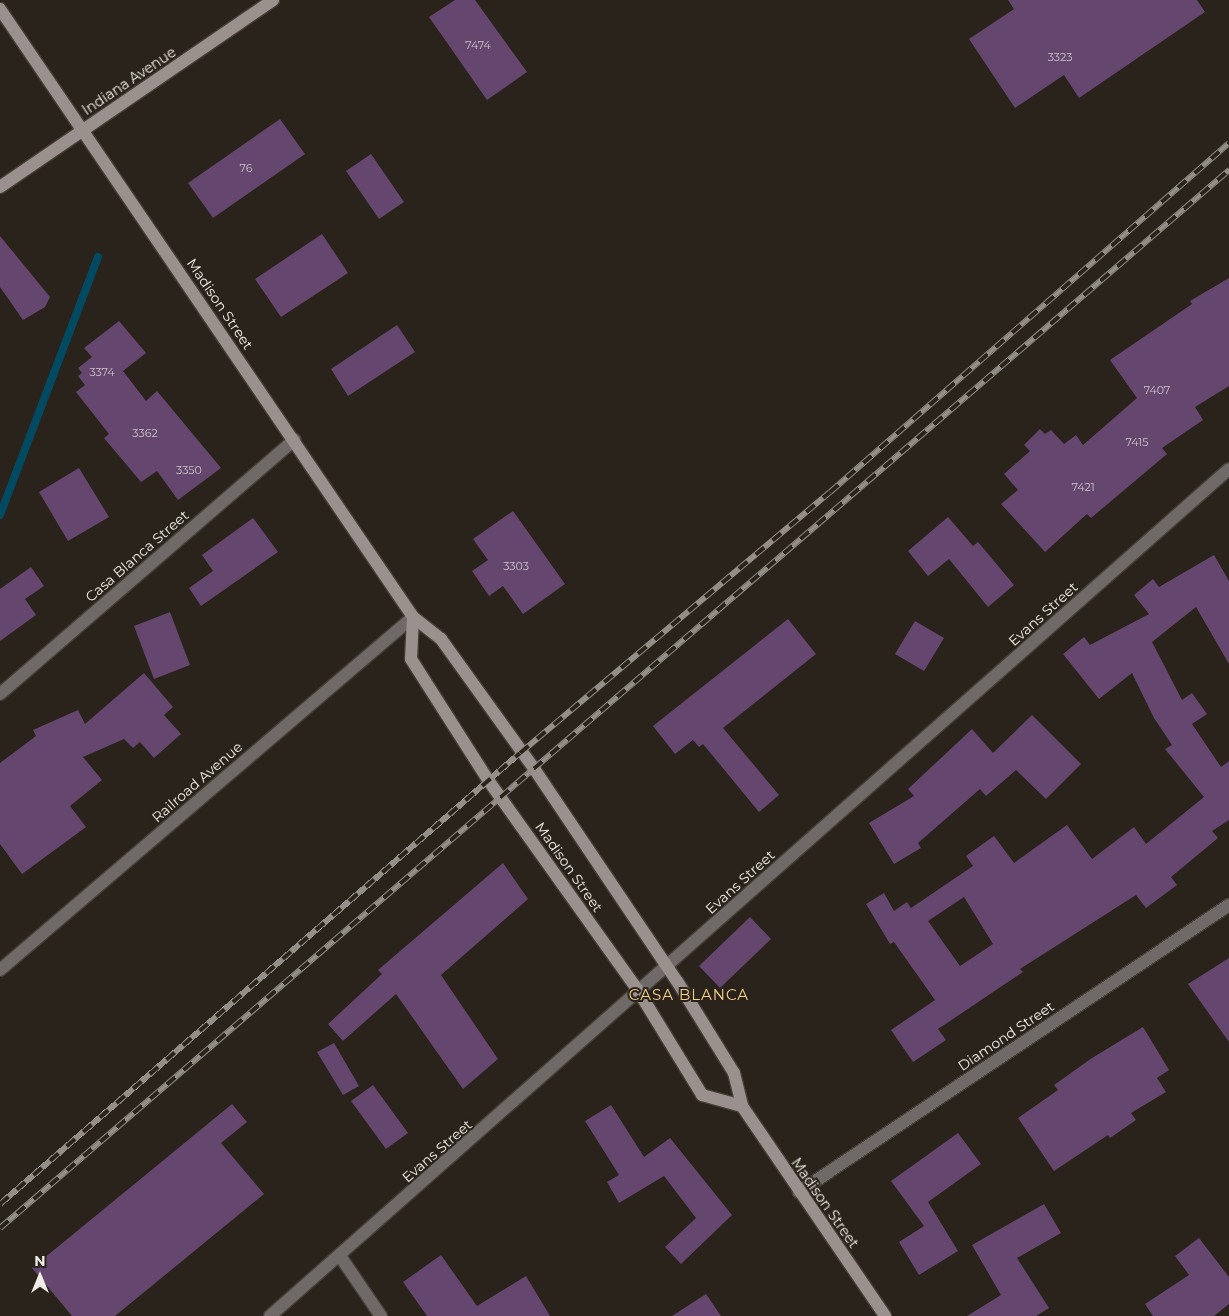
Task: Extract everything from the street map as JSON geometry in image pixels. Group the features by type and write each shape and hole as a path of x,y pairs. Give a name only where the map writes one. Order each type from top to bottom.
{"street":[{"name":"Indiana Avenue","path":"0,186 274,0"},
{"name":"Madison Street","path":"0,9 413,616 440,639 535,770 667,967 734,1073 742,1106 885,1316"},
{"name":"Casa Blanca Street","path":"0,694 294,440"},
{"name":"Evans Street","path":"270,1316 640,992 1229,469"},
{"name":"Madison Street","path":"413,616 411,659 488,780 640,992 702,1096 742,1106"},
{"name":"Railroad Avenue","path":"0,970 413,616"},
{"name":"Diamond Street","path":"799,1192 1229,905"},
{"path":"340,1256 381,1316"}],"building":[{"path":"455,0 475,0 527,72 487,100 429,17"},
{"path":"1008,0 1197,0 1205,12 1079,98 1064,75 1015,108 969,39 1014,9"},
{"path":"280,119 305,154 213,218 188,183"},
{"path":"371,154 404,202 379,219 346,171"},
{"path":"322,234 348,273 281,317 255,279"},
{"path":"0,236 50,297 45,307 23,320 0,287"},
{"path":"1229,278 1229,386 1195,407 1203,420 1162,448 1167,454 1091,518 1087,514 1045,552 1001,504 1018,490 1004,474 1030,451 1024,445 1040,429 1045,434 1051,430 1064,444 1076,435 1083,445 1137,398 1110,360 1192,304 1190,301"},
{"path":"119,321 146,353 123,371 146,401 157,391 221,468 178,500 157,471 141,482 104,438 109,434 76,392 85,385 78,376 82,373 78,368 92,357 84,348"},
{"path":"397,325 415,352 348,396 331,369"},
{"path":"79,468 109,517 68,541 39,492"},
{"path":"513,511 565,584 523,614 503,586 489,596 472,571 488,560 473,539"},
{"path":"948,517 973,546 978,542 1014,585 988,607 949,559 928,576 908,551"},
{"path":"253,518 278,552 201,606 189,588 213,571 202,555"},
{"path":"1214,555 1229,581 1229,664 1196,607 1152,642 1182,700 1192,693 1207,714 1192,724 1221,767 1229,761 1229,820 1212,831 1218,838 1171,877 1177,885 1146,908 1136,895 1020,969 1023,972 938,1029 946,1040 913,1062 891,1030 935,1000 894,942 890,944 866,904 884,893 894,911 907,902 911,908 973,866 966,856 994,836 1014,863 1067,825 1092,859 1134,827 1146,844 1204,797 1165,749 1172,745 1154,718 1132,673 1099,699 1063,654 1084,637 1090,645 1149,614 1134,595 1153,579 1159,587","holes":["964,897 993,944 960,966 928,921"]},
{"path":"31,567 44,586 25,599 36,615 0,641 0,589"},
{"path":"170,612 190,665 154,679 134,626"},
{"path":"788,619 816,654 723,728 779,795 759,812 703,744 699,747 693,740 675,754 653,726"},
{"path":"915,621 944,638 924,671 895,654"},
{"path":"144,673 173,707 164,715 181,734 154,758 140,742 133,748 124,739 83,757 102,780 70,806 86,827 22,874 0,844 0,763 36,736 33,730 78,710 85,724"},
{"path":"1032,715 1081,764 1046,799 1016,770 986,796 980,789 918,843 921,848 894,864 869,823 914,796 908,789 972,729 993,753"},
{"path":"503,863 528,899 441,975 498,1059 463,1089 396,994 343,1041 328,1024 382,974 378,970"},
{"path":"750,917 771,939 720,988 699,966"},
{"path":"1229,958 1229,1042 1188,984"},
{"path":"1143,1027 1169,1070 1157,1078 1166,1092 1131,1113 1136,1120 1110,1138 1108,1135 1054,1171 1018,1118 1058,1090 1054,1085 1092,1058"},
{"path":"334,1043 359,1086 343,1095 317,1052"},
{"path":"373,1085 408,1133 386,1149 351,1101"},
{"path":"232,1104 247,1122 221,1143 264,1194 115,1316 72,1316 32,1268"},
{"path":"611,1105 644,1157 670,1138 732,1215 681,1264 665,1247 696,1218 664,1176 619,1203 607,1182 619,1175 585,1121"},
{"path":"958,1133 981,1164 928,1202 958,1251 919,1275 899,1242 924,1226 891,1181"},
{"path":"1044,1204 1061,1233 1017,1258 1049,1308 1036,1316 967,1316 1001,1295 972,1245"},
{"path":"1199,1238 1229,1277 1229,1304 1214,1316 1153,1316 1145,1304 1189,1275 1175,1256"},
{"path":"441,1255 477,1306 526,1276 550,1316 427,1316 403,1282"},
{"path":"706,1294 721,1316 672,1316"}],"waterway":[{"path":"0,515 98,257"}],"railway":[{"path":"0,1204 520,753 830,492 1229,143"},
{"path":"0,1228 1229,170"}],"district":[{"name":"CASA BLANCA","path":"689,995"}]}
